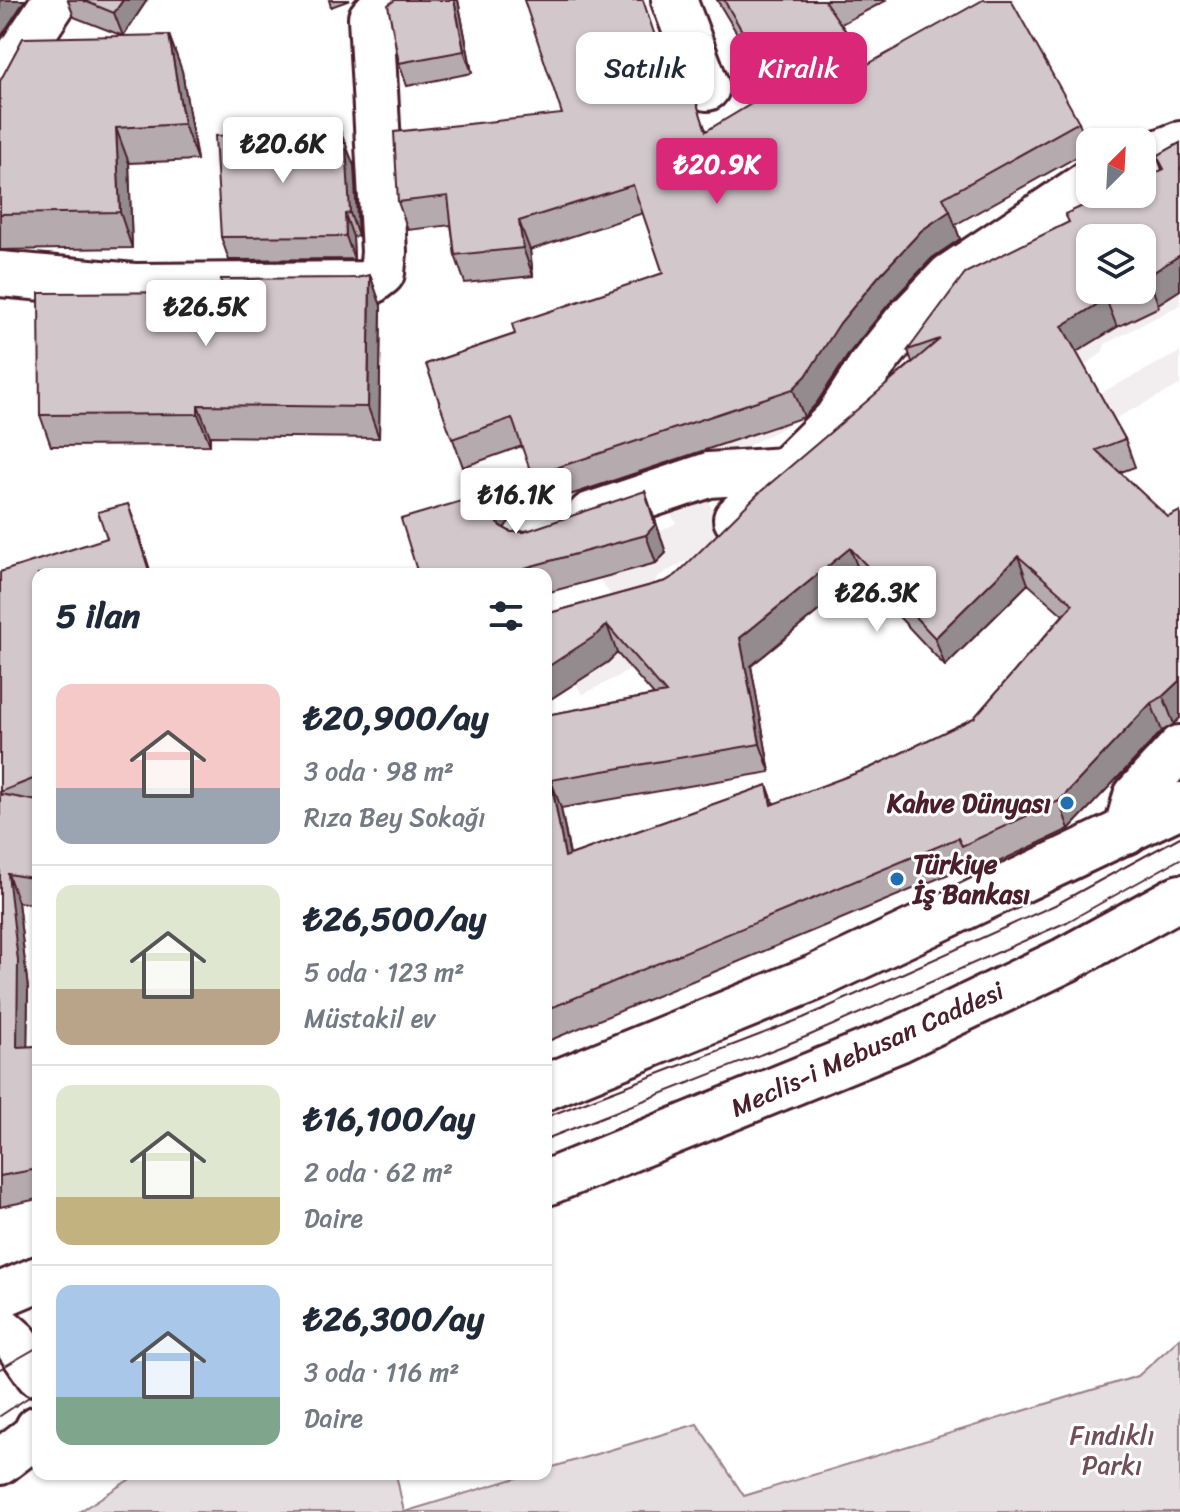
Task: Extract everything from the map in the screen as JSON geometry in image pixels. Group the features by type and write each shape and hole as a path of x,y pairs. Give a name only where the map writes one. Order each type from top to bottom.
{"street":[{"path":"0,83 55,0"},
{"path":"0,274 134,286 368,284 382,273 384,252 371,18 382,6 394,0"},
{"path":"674,0 686,32"},
{"path":"1156,153 1180,144"},
{"path":"711,543 836,420 870,367 906,322 950,276 1076,191"},
{"path":"558,526 709,475 785,470"},
{"path":"1126,832 1136,796 1180,748"},
{"path":"552,1085 814,978 1180,805"},
{"name":"Meclis-i Mebusan Caddesi","path":"552,1181 900,1039 1065,960 1180,897"},
{"path":"0,1295 32,1282"},
{"path":"0,1328 16,1342 32,1365"},
{"path":"0,1462 32,1438"},
{"path":"0,1487 32,1468"}],"shaded area":[{"path":"1180,190 1180,305 1105,344 1102,353 1087,364 1078,367 1060,362 1126,304 1156,304 1156,224 1114,224 1145,208 1156,208 1156,202"},
{"path":"1076,244 1076,271 1004,443 1180,352 1180,385 582,695 568,668 711,595 692,558 657,577 653,586 622,599 611,595 600,580 599,570 676,523 658,492 504,540","holes":["915,359 747,576 694,474"]}],"green space":[{"name":"Fındıklı Parkı","path":"1180,1338 1180,1512 404,1512 510,1480 552,1480 552,1467 697,1424 744,1496 1138,1376"},
{"path":"129,1480 397,1480 404,1512 79,1512"}],"building":[{"path":"82,0 123,0 114,13"},
{"path":"395,0 454,0 464,51 399,63 388,5"},
{"path":"524,0 643,0 654,32 576,32 576,104 697,104 706,131 751,104 867,104 867,63 983,0 1011,0 1079,122 943,198 950,211 922,230 878,277 840,323 806,376 793,389 532,476 512,418 452,439 426,364 515,334 512,324 663,273 633,185 519,221 523,248 455,255 448,196 398,202 394,132 562,114"},
{"path":"724,0 824,0 846,32 743,32"},
{"path":"169,35 184,124 116,128 120,212 0,214 0,81 23,38"},
{"path":"340,130 341,143 346,143 350,213 345,214 346,236 221,237 215,136"},
{"path":"1180,143 1180,255 1156,271 1156,224 1076,224 1076,304 1098,304 1062,326 1125,439 1096,450 1168,517 1180,511 1180,680 1151,703 1059,801 962,846 958,838 552,1007 552,786 565,857 767,785 771,805 870,768 974,718 1073,604 1018,556 935,638 850,548 740,638 760,744 552,780 552,714 666,693 607,625 552,664 552,612 666,581 676,575 759,493 940,339 908,350 965,273 1069,222 1065,214 1078,208 1156,208 1156,173 1164,169 1157,156"},
{"path":"370,275 368,407 198,405 198,414 40,415 39,293 222,292 221,279 357,278"},
{"path":"502,489 493,502 493,517 500,526 511,532 524,532 645,491 655,525 646,535 527,568 416,568 401,519"},
{"path":"128,504 148,568 32,568 32,779 0,792 0,572 107,538 98,512"},
{"path":"0,794 32,800 32,878 8,874 18,961 17,1047 32,1046 32,1170 0,1176"}],"tram line":[{"path":"552,1115 803,1018 1055,905 1180,837"},
{"path":"552,1137 808,1036 1067,922 1180,859"},
{"path":"0,1369 32,1350"},
{"path":"0,1416 32,1395"}],"place":[{"name":"Kahve Dünyası","path":"1067,803"},
{"name":"Türkiye İş Bankası","path":"897,879"}]}
